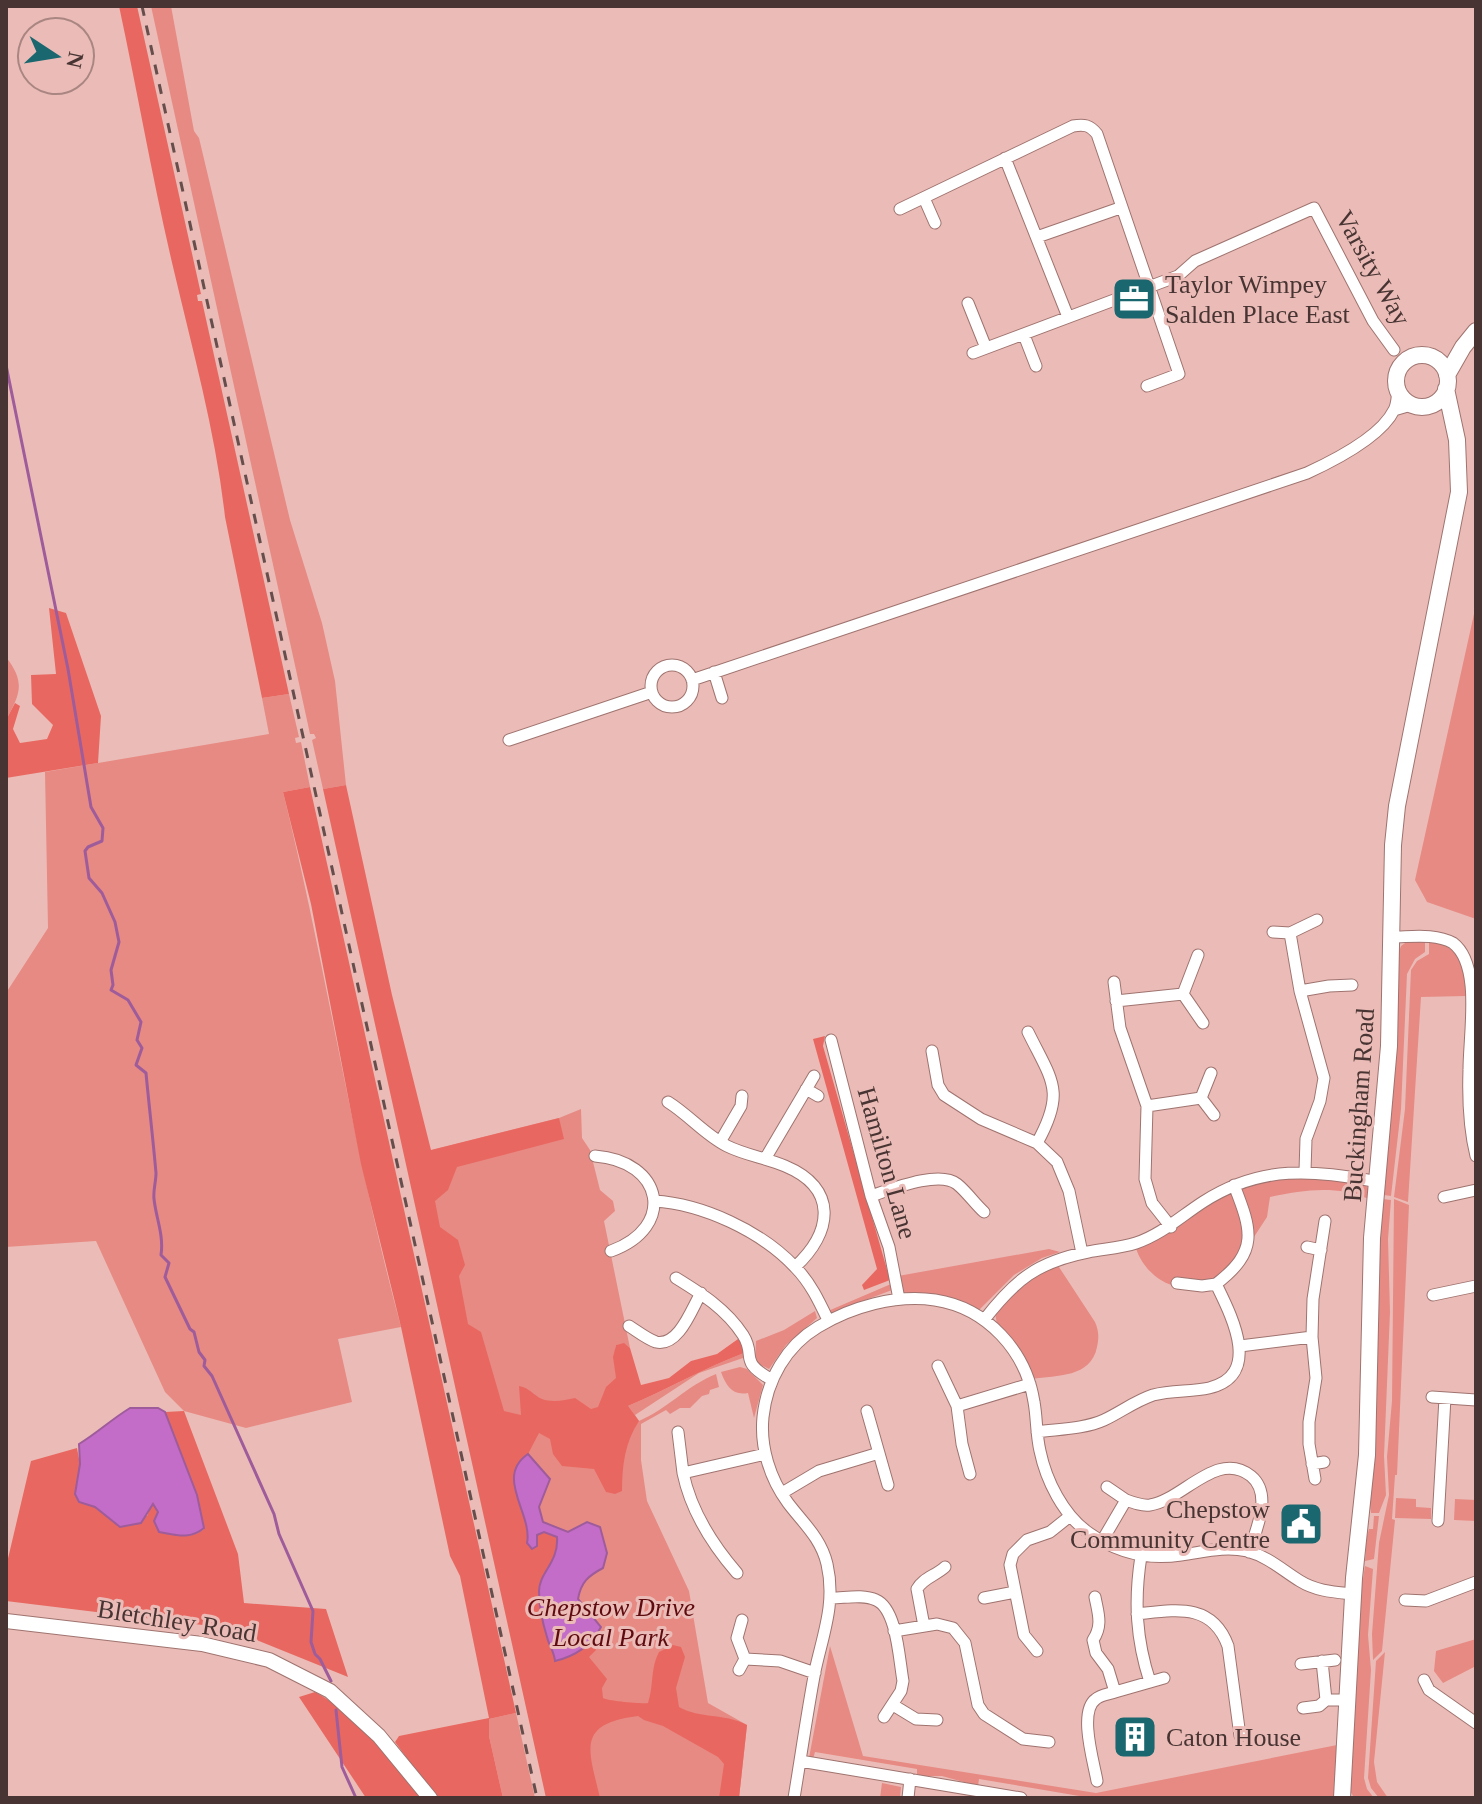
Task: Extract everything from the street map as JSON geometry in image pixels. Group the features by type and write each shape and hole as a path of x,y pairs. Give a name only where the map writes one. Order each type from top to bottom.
{"main road":[{"path":"1429,406 1440,400 1463,347 1476,331"},
{"path":"1430,357 1463,347"},
{"path":"1447,382 1439,361 1415,356 1404,362 1396,379 1398,391 1411,405 1429,406 1454,421"},
{"name":"Buckingham Road","path":"1342,1798 1353,1586 1367,1455 1372,1238 1389,1046 1393,845 1397,806 1459,492 1459,461 1447,382"}],"street":[{"path":"900,209 1073,126 1092,128 1097,134 1179,374 1147,386"},
{"path":"1005,158 1068,317"},
{"path":"924,198 935,223"},
{"path":"1037,237 1120,208"},
{"name":"Varsity Way","path":"1149,286 1178,276 1195,261 1314,208 1373,321 1394,350"},
{"path":"973,353 1149,286"},
{"path":"968,303 986,348"},
{"path":"1024,335 1036,366"},
{"path":"692,680 1307,473 1357,446 1375,431 1394,410 1398,391"},
{"path":"1394,410 1411,405"},
{"path":"677,666 692,680 688,699 678,706 665,706 652,692 653,678 663,668 677,666"},
{"path":"714,672 722,698"},
{"path":"509,740 652,692"},
{"path":"1273,932 1290,933 1317,920"},
{"path":"1290,933 1300,991 1324,1078 1320,1101 1306,1139 1305,1171"},
{"path":"1392,937 1428,936 1453,943 1471,962 1476,992 1469,1109 1476,1156"},
{"path":"1183,994 1198,955"},
{"path":"1114,982 1120,1028 1147,1106 1145,1179 1152,1203 1171,1227"},
{"path":"1300,991 1352,985"},
{"path":"1116,1001 1183,994"},
{"path":"1183,994 1203,1023"},
{"path":"1028,1032 1055,1096 1051,1117 1037,1143"},
{"name":"Hamilton Lane","path":"831,1040 871,1196 889,1247 899,1299"},
{"path":"932,1051 938,1085 944,1095 981,1119 1037,1143 1057,1162 1069,1191 1082,1253"},
{"path":"1201,1098 1211,1073"},
{"path":"765,1159 814,1076"},
{"path":"806,1089 818,1096"},
{"path":"720,1142 741,1106 742,1096"},
{"path":"1147,1106 1201,1098"},
{"path":"1201,1098 1214,1115"},
{"path":"668,1102 720,1142 787,1167 815,1187 823,1201 823,1230 817,1243 795,1267"},
{"path":"683,1128 690,1116"},
{"path":"595,1156 632,1158 650,1186 654,1201 652,1218 633,1249 611,1251"},
{"path":"984,1320 1008,1290 1030,1272 1047,1263 1082,1253 1134,1244 1171,1227 1202,1203 1234,1185 1266,1175 1305,1171 1379,1182"},
{"path":"871,1196 945,1178 957,1184 984,1212"},
{"path":"1177,1283 1216,1284 1236,1269 1247,1250 1244,1210 1234,1185"},
{"path":"1444,1197 1476,1190"},
{"path":"654,1201 685,1206 740,1227 770,1246 795,1267 813,1290 828,1320"},
{"path":"1315,1479 1318,1463 1309,1422 1316,1378 1312,1337 1313,1299 1325,1221"},
{"path":"1307,1247 1321,1250"},
{"path":"676,1278 723,1310 746,1339 748,1360 757,1372 772,1380"},
{"path":"1037,1432 1090,1425 1155,1395 1220,1385 1231,1375 1238,1361 1240,1346 1231,1315 1216,1284"},
{"path":"1433,1295 1476,1286"},
{"path":"629,1326 656,1342 667,1342 676,1337 701,1293"},
{"path":"794,1798 815,1673 832,1598 823,1550 772,1476 765,1454 763,1417 772,1380 795,1345 828,1320 899,1299 919,1297 944,1301 984,1320 1014,1350 1030,1384 1040,1454 1050,1482 1070,1516 1102,1541 1141,1556 1164,1557 1214,1549 1249,1552 1275,1563 1312,1588 1353,1586"},
{"path":"1240,1346 1312,1337"},
{"path":"938,1366 957,1406 970,1474"},
{"path":"957,1406 1030,1384"},
{"path":"1432,1397 1476,1400"},
{"path":"1442,1513 1445,1398"},
{"path":"867,1411 888,1485"},
{"path":"678,1432 683,1473 691,1501 709,1538 737,1573"},
{"path":"782,1493 819,1471 879,1453"},
{"path":"683,1473 765,1454"},
{"path":"1107,1487 1126,1500 1150,1505 1213,1472 1241,1470 1256,1481 1263,1499 1249,1552"},
{"path":"1102,1541 1126,1500"},
{"path":"1037,1651 1024,1635 1010,1565 1013,1554 1027,1540 1050,1532 1070,1516"},
{"path":"1141,1556 1137,1614 1142,1656 1150,1682"},
{"path":"924,1626 917,1589 921,1581 945,1567"},
{"path":"1412,1604 1476,1582"},
{"path":"984,1598 1015,1592"},
{"path":"1095,1596 1100,1621 1099,1631 1093,1640 1096,1653 1108,1669 1115,1692"},
{"path":"832,1598 867,1597 886,1607 894,1631 903,1681 901,1691 884,1717"},
{"path":"1137,1614 1191,1611 1215,1623 1224,1634 1228,1646 1240,1736"},
{"path":"742,1620 737,1638 742,1665 780,1661 815,1673"},
{"name":"Bletchley Road","path":"6,1621 202,1644 269,1660 330,1691 379,1736 430,1798"},
{"path":"894,1631 946,1624 961,1634 978,1705 984,1714 1023,1739 1049,1742"},
{"path":"1301,1664 1329,1661 1326,1700"},
{"path":"1097,1781 1088,1718 1090,1706 1096,1698 1164,1678"},
{"path":"1424,1680 1429,1690 1476,1723"},
{"path":"1303,1708 1319,1706 1326,1700 1346,1700"},
{"path":"893,1705 916,1719 937,1720"},
{"path":"800,1761 1021,1798"},
{"path":"908,1798 910,1779"}],"green space":[{"path":"151,6 171,6 194,131 199,138 290,520 322,623 335,681 346,785 323,789 312,740 316,738 310,734"},
{"path":"1476,605 1476,919 1427,902 1415,880"},
{"path":"6,657 16,674 19,688 6,720"},
{"path":"289,694 299,737 295,738 296,743 301,742 310,787 283,792 368,1194 401,1327 338,1339 352,1402 246,1428 184,1411 165,1392 96,1241 6,1247 6,993 48,928 45,772 269,734 262,698"},
{"path":"1408,941 1425,941 1425,952 1415,959 1407,974 1401,1109 1391,1196 1384,1195 1398,1028 1398,954 1401,946"},
{"path":"1429,941 1439,942 1460,955 1466,996 1421,997 1408,1202 1394,1197 1405,1109 1411,970 1417,961 1429,954"},
{"name":"Chepstow Drive Local Park","path":"581,1109 582,1138 590,1150 600,1190 613,1201 615,1211 604,1221 630,1348 624,1344 616,1345 614,1361 628,1406 715,1365 744,1353 743,1358 699,1373 635,1415 639,1421 649,1416 716,1374 719,1387 710,1390 690,1408 680,1408 670,1414 666,1410 641,1424 641,1460 647,1501 689,1591 708,1703 747,1725 739,1798 568,1798 420,1153 559,1118"},
{"path":"1307,1175 1365,1185 1369,1189 1369,1199 1332,1190 1270,1197 1267,1217 1252,1240 1240,1189 1260,1180"},
{"path":"1234,1185 1247,1250 1216,1284 1177,1286 1153,1274 1140,1257 1135,1244"},
{"path":"1383,1199 1391,1200 1384,1456 1386,1495 1379,1513 1371,1513 1369,1493 1377,1238"},
{"path":"1394,1199 1409,1205 1397,1475 1392,1519 1395,1520 1382,1651 1373,1660 1379,1543 1389,1495 1387,1457 1392,1401"},
{"path":"1049,1249 1060,1252 1042,1258 1014,1275 979,1310 947,1297 901,1290 898,1276"},
{"path":"1057,1264 1095,1322 1097,1347 1094,1357 1080,1370 1032,1379 997,1325 995,1312 1023,1282"},
{"path":"891,1284 892,1290 831,1313 828,1311"},
{"path":"815,1311 817,1318 786,1345 769,1369 755,1362 756,1341 784,1330"},
{"path":"740,1367 747,1369 763,1385 754,1418 748,1393 731,1389 721,1372"},
{"path":"1396,1498 1416,1499 1416,1507 1431,1508 1431,1519 1395,1518"},
{"path":"1455,1499 1476,1500 1476,1521 1454,1520"},
{"path":"1374,1516 1379,1516 1374,1559 1365,1561 1364,1547 1369,1529 1373,1529"},
{"path":"1365,1566 1373,1569 1364,1778 1374,1798 1354,1798 1348,1787 1359,1579 1363,1579"},
{"path":"1476,1639 1476,1666 1443,1683 1434,1671 1436,1651"},
{"path":"830,1646 863,1756 1096,1793 1337,1745 1335,1798 1091,1798 979,1779 978,1786 942,1776 917,1776 917,1769 815,1752 813,1759 809,1758"},
{"path":"1385,1652 1374,1762 1377,1782 1388,1798 1379,1798 1368,1778 1376,1661"},
{"path":"516,1713 535,1798 503,1798 489,1736 489,1719"},
{"path":"882,1783 901,1787 900,1798 880,1798"}],"shaded area":[{"path":"119,6 137,6 201,294 197,295 198,301 202,301 289,694 262,698 225,517 210,424 166,238"},
{"path":"49,608 66,613 101,716 98,763 6,778 6,720 15,703 20,706 13,729 20,743 47,739 53,725 32,704 31,675 56,674"},
{"path":"346,785 392,995 431,1150 559,1118 564,1139 457,1167 448,1190 435,1201 440,1227 458,1240 465,1265 459,1276 468,1324 481,1332 504,1411 521,1415 519,1386 546,1400 575,1398 591,1409 598,1407 606,1387 616,1378 613,1357 616,1345 624,1343 630,1348 641,1385 669,1378 691,1361 717,1354 738,1339 744,1343 744,1353 628,1406 639,1421 625,1454 622,1491 615,1494 606,1492 594,1469 562,1466 553,1454 550,1439 539,1433 528,1454 520,1460 524,1517 529,1533 550,1533 557,1537 555,1557 546,1574 547,1638 554,1650 575,1654 592,1643 596,1650 589,1657 607,1679 602,1688 603,1698 648,1703 659,1652 673,1645 681,1647 685,1657 676,1688 679,1707 747,1725 739,1798 719,1798 724,1764 718,1757 663,1726 638,1716 604,1725 595,1733 591,1742 592,1766 600,1798 546,1798 323,789"},
{"path":"310,787 516,1713 489,1719 489,1736 503,1798 436,1798 395,1742 399,1736 489,1718 460,1576 450,1556 401,1327 361,1164 311,904 283,792"},
{"path":"825,1036 823,1046 890,1280 864,1290 862,1285 877,1269 813,1039"},
{"path":"130,1408 158,1408 165,1412 197,1495 204,1528 199,1532 183,1536 159,1532 154,1521 158,1512 153,1504 141,1523 120,1527 95,1507 79,1502 75,1494 80,1464 79,1444"},
{"path":"184,1411 238,1554 244,1603 326,1609 348,1677 227,1628 6,1601 6,1567 31,1461 77,1448 80,1464 79,1502 105,1514 147,1516 152,1504 156,1506 160,1532 188,1536 204,1529 197,1495 165,1412"},
{"path":"528,1454 550,1479 539,1507 543,1522 568,1532 587,1522 600,1527 607,1553 603,1568 586,1580 578,1599 601,1627 593,1640 582,1649 555,1661 543,1620 539,1591 555,1553 557,1537 544,1532 537,1535 537,1546 532,1549 527,1543 514,1474 518,1463"},
{"path":"315,1692 361,1726 424,1798 366,1798 299,1697"}],"waterway":[{"path":"6,365 68,669 91,807 103,828 102,841 85,851 89,878 102,893 115,922 119,942 111,970 111,990 128,1000 141,1022 137,1040 142,1048 136,1065 146,1073 156,1173 154,1199 161,1234 161,1255 169,1263 165,1277 194,1332 199,1352 205,1360 204,1366 212,1376 274,1514 279,1534 313,1611 311,1642 315,1654 331,1681"},
{"path":"336,1710 342,1767 356,1798"}],"railway":[{"path":"142,6 537,1798"}],"place":[{"name":"Taylor Wimpey Salden Place East","path":"1134,299"},
{"name":"Chepstow Community Centre","path":"1301,1524"},
{"name":"Caton House","path":"1135,1737"}]}
